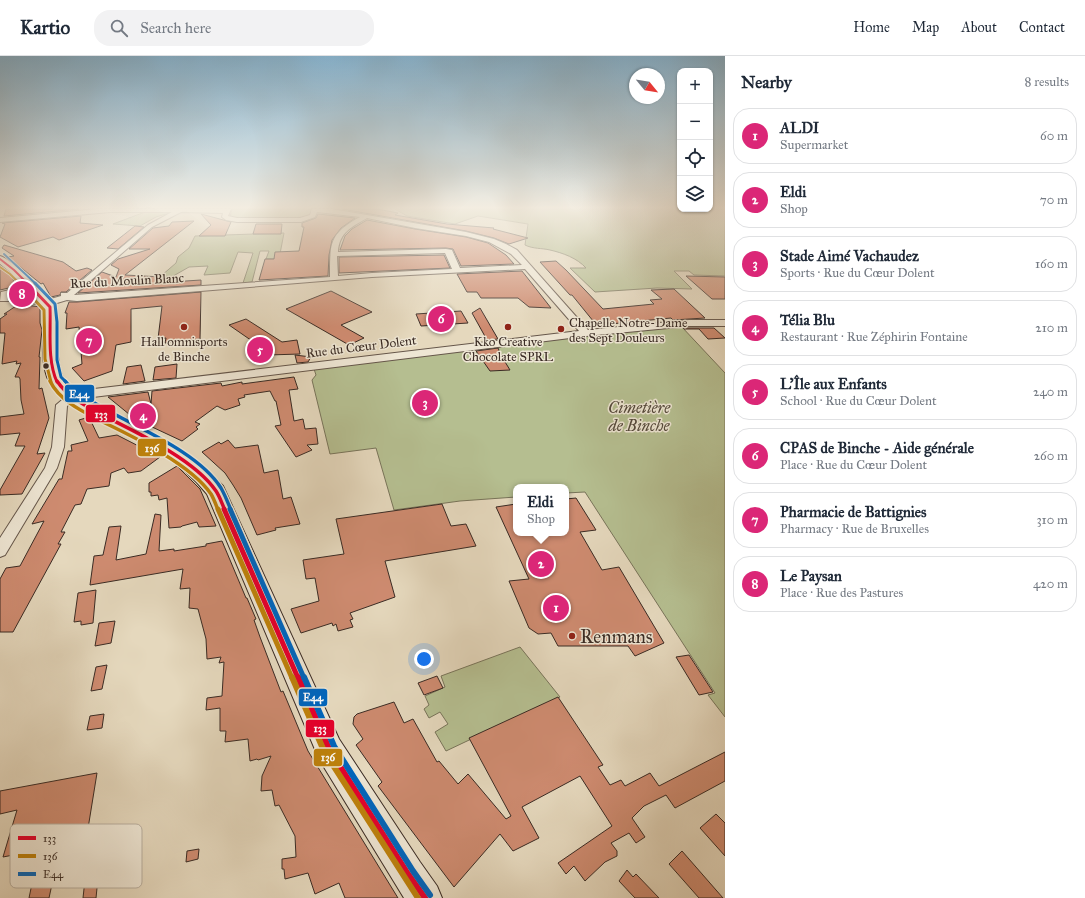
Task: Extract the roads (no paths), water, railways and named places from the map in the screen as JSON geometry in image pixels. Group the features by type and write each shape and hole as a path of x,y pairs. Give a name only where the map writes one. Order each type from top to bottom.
{"main road":[{"path":"0,259 14,270 50,307 52,368 57,382 72,396 92,409 186,460 204,476 216,491 290,663 329,749 403,867 425,898"}],"street":[{"path":"0,298 44,300 65,296 75,290 124,248"},
{"path":"334,279 335,248"},
{"path":"507,248 511,250 528,267 586,333"},
{"path":"334,254 446,250 449,252 457,271"},
{"name":"Rue du Moulin Blanc","path":"65,296 77,298 372,275 528,267"},
{"path":"0,295 31,287"},
{"name":"Rue du Cœur Dolent","path":"72,396 94,392 586,333 689,323 725,322"},
{"path":"0,551 51,468 58,447 61,408 72,396"}],"place":[{"name":"Le Paysan","path":"22,294"},
{"name":"CPAS de Binche - Aide générale","path":"441,319"},
{"name":"Hall omnisports de Binche","path":"184,327"},
{"name":"Kko Creative Chocolate SPRL","path":"508,327"},
{"name":"Chapelle Notre-Dame des Sept Douleurs","path":"561,329"},
{"name":"Pharmacie de Battignies","path":"89,341"},
{"name":"L'Île aux Enfants","path":"260,350"},
{"name":"Stade Aimé Vachaudez","path":"425,403"},
{"name":"Télia Blu","path":"143,416"},
{"name":"Eldi","path":"541,564"},
{"name":"ALDI","path":"556,608"},
{"name":"Renmans","path":"572,636"}],"park label":[{"name":"Cimetière de Binche","path":"639,416"}]}
